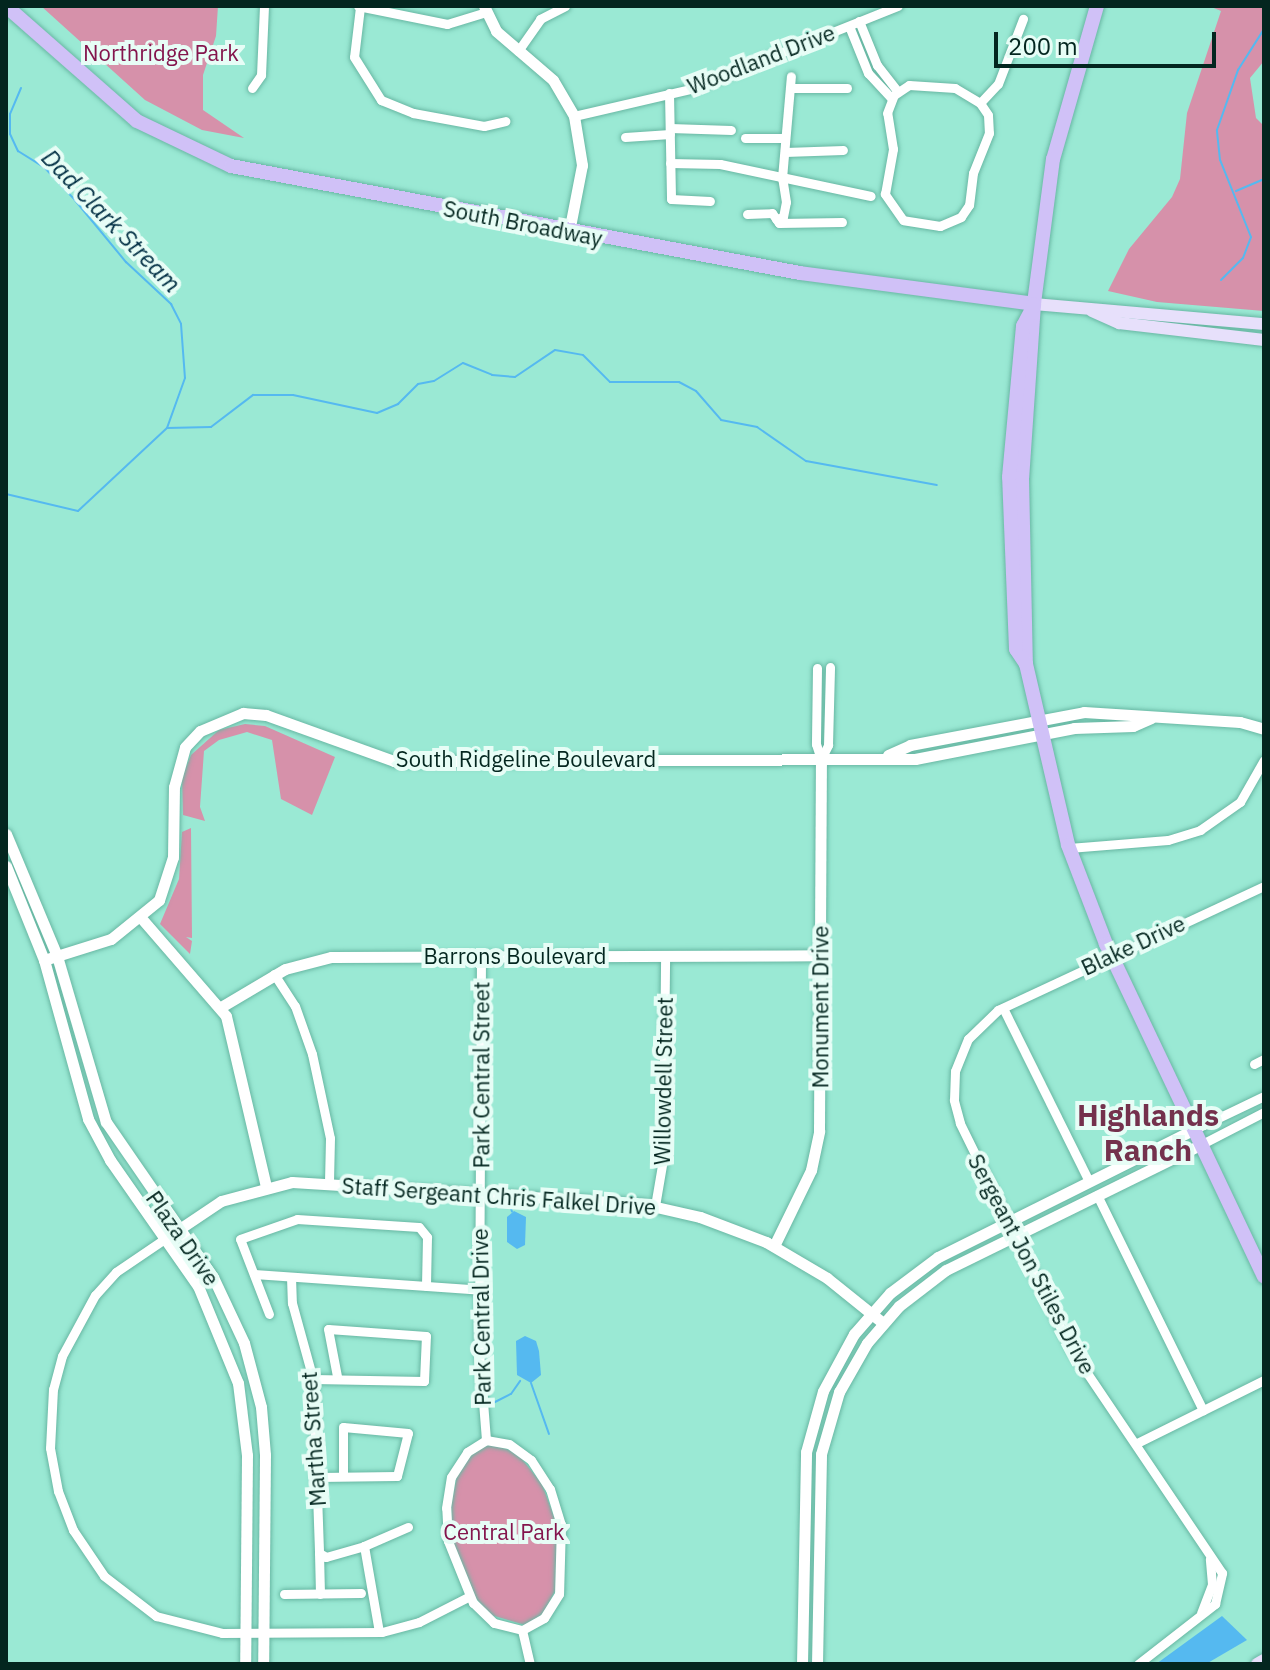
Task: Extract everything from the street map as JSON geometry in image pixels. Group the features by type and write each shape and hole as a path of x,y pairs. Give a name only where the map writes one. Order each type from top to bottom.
{"main road":[{"name":"South Broadway","path":"6,6 122,110 195,153 269,175 800,273 1092,311 1119,308 1264,324"},
{"path":"1097,6 1053,159 1034,304 1022,478 1026,664 1037,726 1069,848 1110,955 1264,1276"},
{"name":"South Broadway","path":"1092,311 1119,323 1264,340"},
{"path":"1257,1664 1264,1660"}],"street":[{"path":"252,88 261,75 264,6"},
{"path":"518,51 540,19 565,6"},
{"name":"Woodland Drive","path":"574,116 669,93 898,6"},
{"path":"505,121 484,126 413,113 381,100 354,57 359,7 447,24 485,9 496,31 553,80 574,116 582,165 569,232"},
{"path":"980,103 998,84 1023,19"},
{"path":"859,21 877,65 895,95"},
{"path":"849,26 868,73 895,95"},
{"path":"775,218 783,217 786,202 782,178 791,76"},
{"path":"909,85 945,85 980,103 989,133 973,173 969,205 961,217 940,226 903,220 887,203 893,149 887,113 895,95 909,85"},
{"path":"791,88 847,88"},
{"path":"669,93 671,199 710,201"},
{"path":"625,137 670,131 731,130"},
{"path":"745,138 785,138"},
{"path":"785,152 843,150"},
{"path":"670,163 720,164 871,196"},
{"path":"747,214 842,222"},
{"name":"Monument Drive","path":"821,759 828,745 830,667"},
{"name":"Monument Drive","path":"774,1246 805,1185 818,1142 821,759 816,744 817,668"},
{"name":"South Ridgeline Boulevard","path":"44,960 111,939 142,919 168,882 174,787 185,747 200,731 243,713 266,715 394,761 888,756 915,759 1037,726 1133,726 1151,718 1240,722 1264,729"},
{"path":"1069,848 1163,840 1207,827 1240,802 1264,760"},
{"name":"Plaza Drive","path":"6,834 57,956 106,1122 225,1298 255,1379 265,1455 263,1664"},
{"name":"Plaza Drive","path":"6,866 44,960 88,1119 163,1240 209,1307 241,1396 247,1455 245,1664"},
{"name":"Blake Drive","path":"1003,1008 1110,955 1264,886"},
{"path":"142,919 221,1007 235,1043 266,1186"},
{"name":"Barrons Boulevard","path":"221,1007 274,974 331,957 821,955"},
{"name":"Park Central Street","path":"480,1193 481,956"},
{"name":"Willowdell Street","path":"655,1206 664,1140 665,956"},
{"path":"274,974 296,1010 312,1054 330,1138 329,1183"},
{"path":"1003,1008 1089,1181"},
{"name":"Sergeant Jon Stiles Drive","path":"1003,1008 968,1039 953,1089 960,1123 1074,1354 1137,1443 1209,1555 1213,1579 1201,1613 1138,1664"},
{"path":"1254,1064 1264,1059"},
{"path":"802,1664 807,1441 830,1374 871,1312 928,1263 1007,1221 1264,1096"},
{"path":"817,1664 821,1454 844,1380 883,1323 934,1277 1264,1112"},
{"name":"Staff Sergeant Chris Falkel Drive","path":"163,1240 214,1205 266,1186 329,1183 655,1206 706,1219 774,1246 883,1323"},
{"name":"Park Central Drive","path":"480,1193 486,1440"},
{"path":"1097,1195 1203,1410"},
{"path":"269,1314 240,1239 297,1219 419,1227 427,1237 426,1286"},
{"path":"163,1240 116,1272 95,1295 68,1343 53,1389 55,1477 80,1542 124,1595 181,1626 245,1634 379,1632 419,1622 468,1597"},
{"path":"254,1274 480,1290"},
{"name":"Martha Street","path":"291,1277 292,1303 313,1379 319,1477 320,1594"},
{"path":"313,1379 337,1376 424,1381 426,1336 328,1329 337,1376"},
{"path":"1137,1443 1264,1380"},
{"path":"319,1477 343,1473 397,1476 408,1433 343,1427 343,1473"},
{"path":"486,1440 509,1444 531,1460 550,1489 561,1524 559,1594 542,1621 522,1630 491,1621 468,1597 448,1541 447,1493 461,1458 486,1440"},
{"path":"319,1553 326,1557 364,1546 408,1527"},
{"path":"364,1546 379,1632"},
{"path":"284,1594 361,1593"},
{"path":"522,1630 530,1664"}],"green space":[{"name":"Northridge Park","path":"41,6 218,6 216,36 203,75 203,110 244,138 202,130 145,100"},
{"path":"1209,6 1264,6 1264,61 1250,78 1256,118 1264,126 1264,311 1157,302 1108,291 1129,249 1172,197 1180,179 1187,113 1221,11"},
{"path":"245,724 265,726 335,757 312,815 281,799 272,740 247,732 219,740 204,751 200,807 205,821 183,815 182,778 191,755 219,730"},
{"path":"191,828 192,938 186,937 192,941 190,954 160,924 179,879 182,832"},
{"name":"Central Park","path":"490,1443 517,1453 542,1484 554,1517 560,1549 557,1587 543,1614 525,1625 491,1615 473,1595 453,1545 451,1506 457,1476 472,1453"}],"water":[{"path":"514,1211 526,1217 525,1245 517,1249 507,1242 507,1217"},
{"path":"525,1336 536,1341 539,1351 541,1375 531,1383 517,1375 516,1341"},
{"path":"1222,1616 1247,1640 1206,1664 1156,1664"}],"waterway":[{"path":"1221,280 1243,258 1251,237 1220,160 1217,130 1238,70 1264,29"},
{"name":"Dad Clark Stream","path":"21,88 10,114 10,134 18,151 44,167 126,262 171,304 181,324 185,378 167,428"},
{"path":"1236,191 1264,179"},
{"path":"6,494 78,511 167,428 211,427 253,395 293,395 377,413 398,404 418,384 434,381 463,363 492,375 515,377 555,350 583,355 610,382 679,382 696,391 721,420 757,427 806,461 937,485"},
{"path":"509,1202 512,1212"},
{"path":"493,1403 511,1394 520,1381"},
{"path":"531,1383 549,1434"}],"district":[{"name":"Highlands Ranch","path":"1148,1132"}]}
